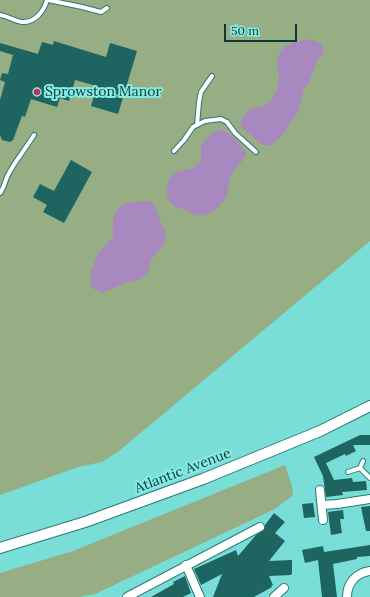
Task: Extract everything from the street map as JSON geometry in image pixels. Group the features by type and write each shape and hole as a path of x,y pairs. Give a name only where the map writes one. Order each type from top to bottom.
{"street":[{"name":"Atlantic Avenue","path":"0,548 85,522 203,479 320,431 370,406"},
{"path":"320,490 323,520"},
{"path":"322,505 370,498"},
{"path":"127,597 260,527"},
{"path":"186,565 200,597"},
{"path":"347,597 347,589 355,576 370,571"},
{"path":"274,597 284,588"}],"lane":[{"path":"0,15 23,22 40,14 45,7 47,0 101,12 107,8"},
{"path":"197,125 201,92 212,76"},
{"path":"174,151 184,140 192,127 204,121 221,119 226,122 235,133 256,152"},
{"path":"0,193 15,162 34,135"},
{"path":"348,472 360,468 363,461"},
{"path":"360,468 370,478"}],"green space":[{"path":"0,0 370,0 370,241 119,451 102,462 78,467 0,495"},
{"path":"285,465 292,486 293,495 275,509 95,594 78,597 0,597 0,573 73,551"}],"shaded area":[{"path":"304,39 314,41 323,46 323,54 317,61 309,82 304,88 298,112 281,137 271,145 264,146 243,129 240,124 247,112 268,103 272,99 277,89 279,79 277,61 284,47"},
{"path":"219,129 235,139 246,154 232,174 225,199 215,210 204,215 196,215 174,206 169,200 167,192 170,179 178,172 193,168 199,163 201,160 201,149 203,143 210,135"},
{"path":"151,201 166,234 163,246 152,258 147,274 139,280 126,283 102,293 95,290 91,285 90,275 97,255 113,237 113,226 116,212 125,204"}],"building":[{"name":"Sprowston Manor","path":"54,41 106,57 110,43 137,51 118,114 91,106 97,86 75,80 69,101 60,98 57,107 31,99 25,117 22,116 13,140 10,142 2,140 0,135 0,100 5,82 0,80 2,73 8,74 13,55 0,51 0,43 38,54 42,42 53,45"},
{"path":"71,160 92,172 64,223 43,212 47,205 33,197 40,184 54,191"},
{"path":"360,435 370,435 370,445 353,445 356,451 346,456 345,454 326,463 334,480 352,478 353,482 366,481 367,490 342,492 343,495 326,497 323,476 314,457"},
{"path":"313,503 315,517 304,518 302,504"},
{"path":"370,506 370,531 366,531 361,507"},
{"path":"343,510 344,519 340,519 342,533 331,535 328,512"},
{"path":"274,513 285,522 275,533 285,541 269,561 292,560 292,574 269,576 273,585 271,586 272,587 254,597 213,597 222,574 201,585 194,569 236,550 238,556 256,535 264,530 265,525"},
{"path":"370,545 370,556 357,557 357,559 333,564 337,597 322,597 318,560 305,563 302,550 323,546 324,552"},
{"path":"185,576 191,593 183,597 151,597 174,584 173,582"}],"place":[{"name":"Sprowston Manor","path":"37,92"}]}
